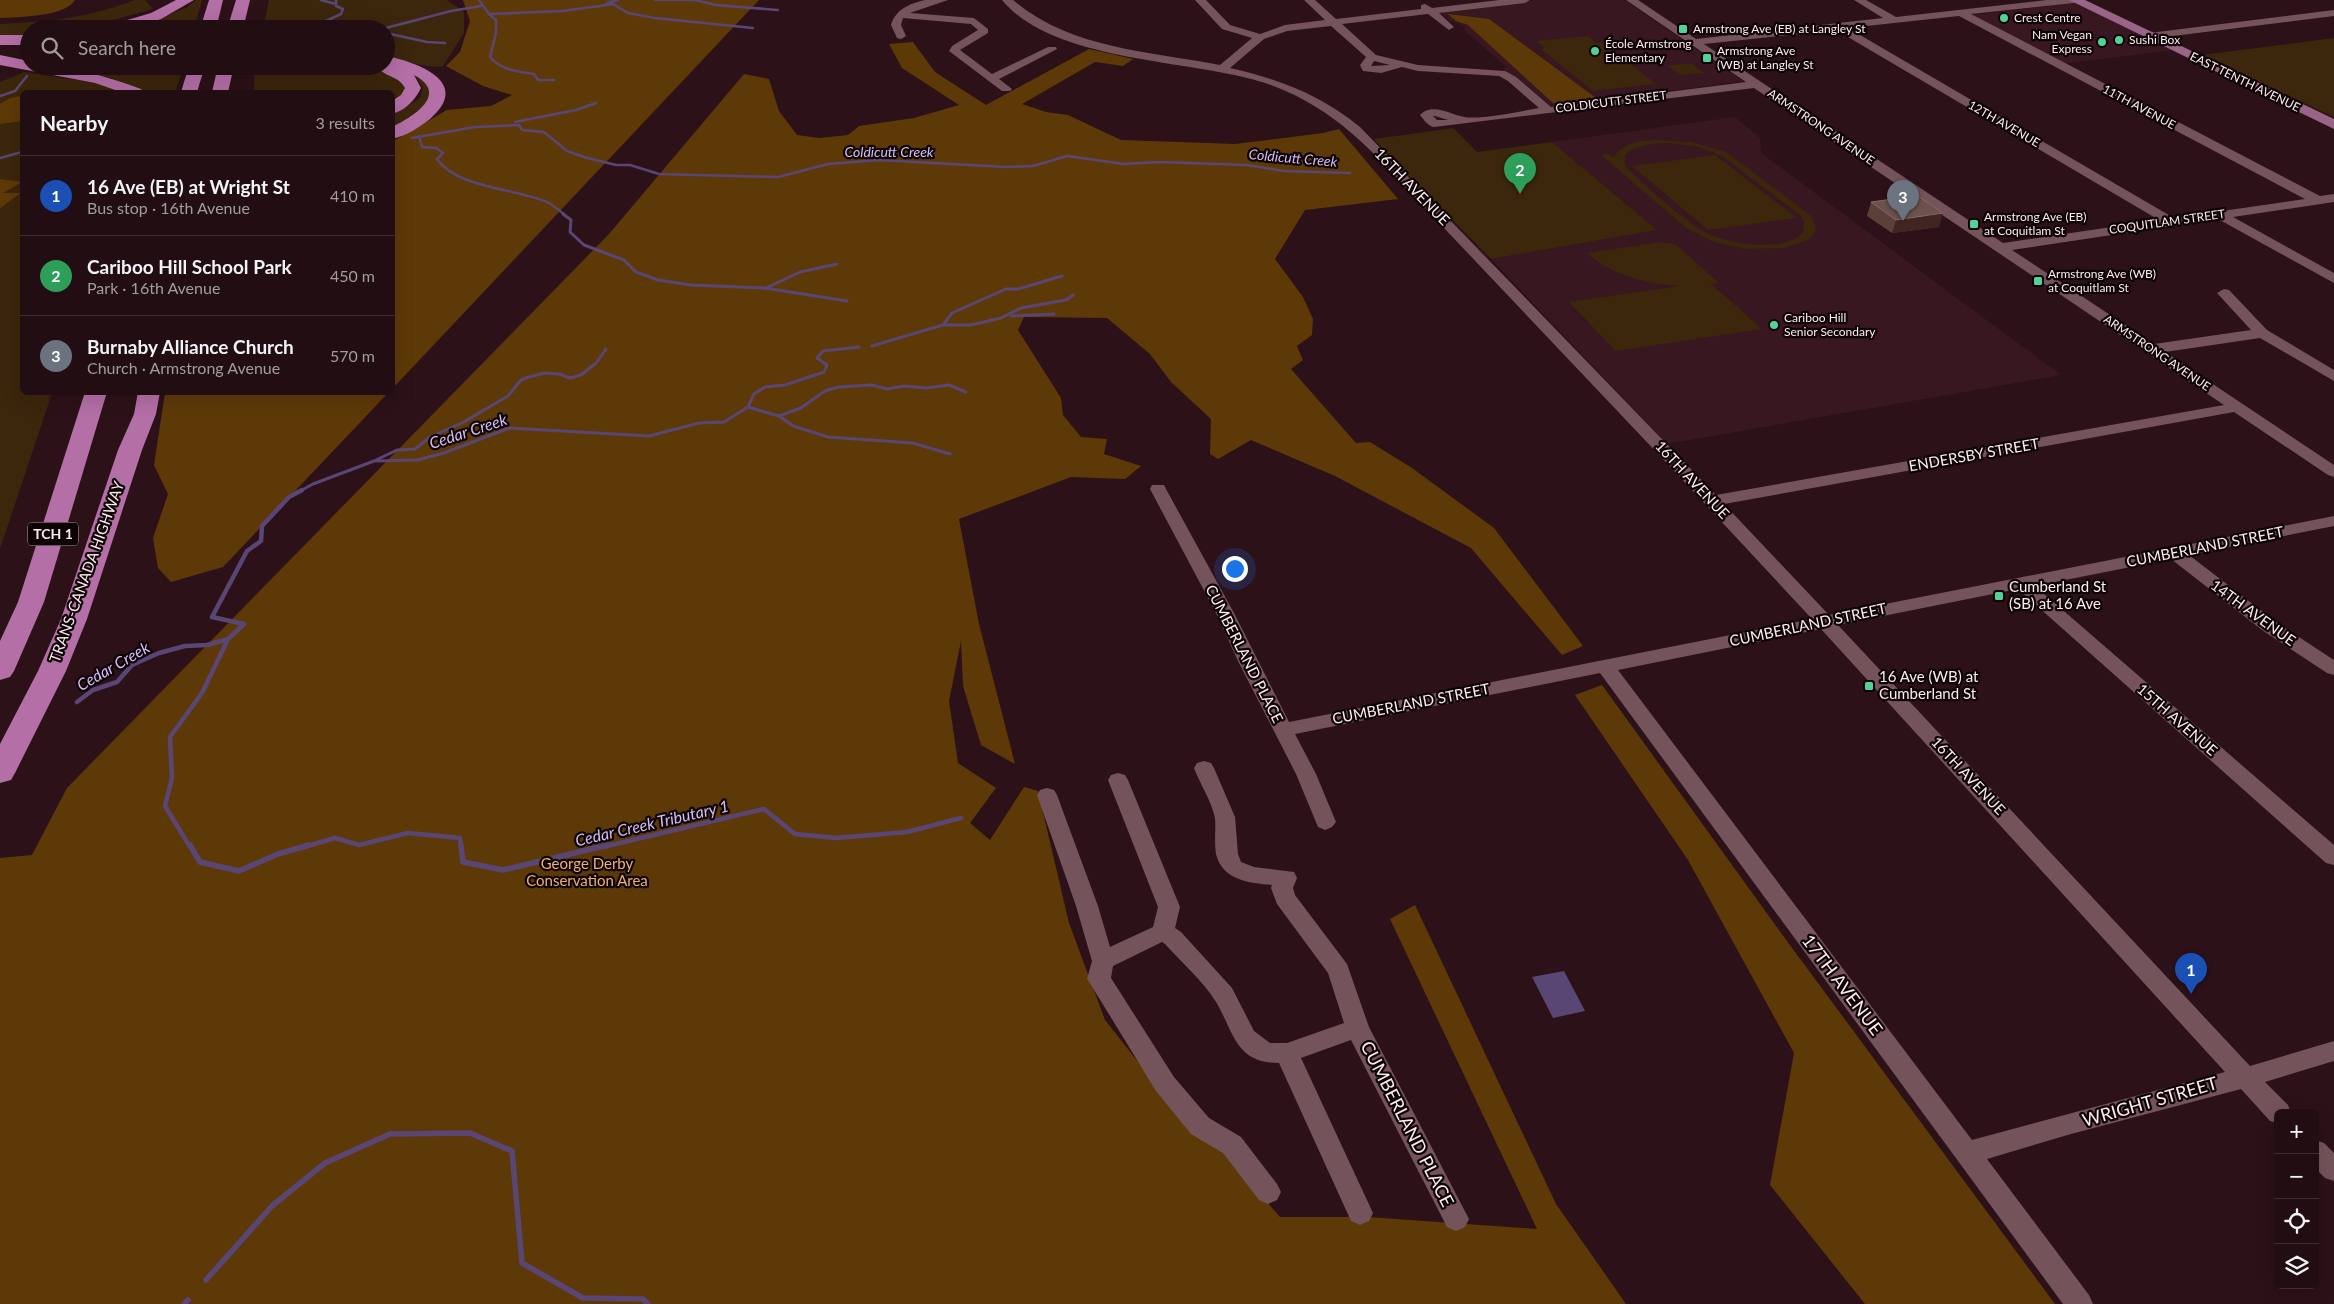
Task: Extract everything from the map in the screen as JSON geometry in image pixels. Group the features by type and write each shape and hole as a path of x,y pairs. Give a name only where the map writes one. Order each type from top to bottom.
{"highway":[{"path":"142,20 156,16 187,0"},
{"path":"210,20 216,0"},
{"path":"237,20 242,0"},
{"path":"0,40 20,40"},
{"path":"0,47 20,49"},
{"path":"0,51 20,54"},
{"path":"0,60 20,64"},
{"path":"395,63 427,74 437,91 436,98 426,113 395,132"},
{"path":"395,72 408,78 413,88 408,98 395,107"},
{"path":"78,75 99,79 129,90"},
{"path":"190,90 194,75"},
{"path":"220,90 224,75"},
{"name":"TCH 1","path":"0,671 31,602 95,395"},
{"name":"TRANS-CANADA HIGHWAY","path":"0,773 52,671 74,619 147,403"}],"main road":[{"name":"EAST TENTH AVENUE","path":"2074,0 2334,125"}],"street":[{"path":"901,36 896,25 900,15 917,6 943,0"},
{"name":"16TH AVENUE","path":"1007,0 1034,22 1083,41 1134,54 1222,69 1270,82 1306,96 1351,125 1511,289 1826,622 2275,1109"},
{"path":"1200,0 1226,27 1260,37"},
{"path":"1309,0 1372,57 1365,65 1367,69 1380,70 1401,65 1435,70 1501,73 1512,79 1548,110"},
{"path":"1417,0 1449,27"},
{"path":"1222,69 1260,37 1285,28 1524,0"},
{"name":"ARMSTRONG AVENUE","path":"1631,0 2334,472"},
{"path":"1859,0 1894,20"},
{"path":"1695,42 2074,0"},
{"name":"11TH AVENUE","path":"1961,13 2317,200"},
{"path":"2148,36 2334,14"},
{"path":"900,15 974,21 984,31 954,51 1006,89"},
{"name":"12TH AVENUE","path":"1838,26 2171,222"},
{"path":"992,78 1052,49"},
{"name":"COLDICUTT STREET","path":"1465,121 1756,84"},
{"name":"COQUITLAM STREET","path":"1999,248 2334,198"},
{"path":"2220,215 2334,279"},
{"path":"2224,293 2262,333 2334,376"},
{"path":"2152,349 2262,333"},
{"name":"ENDERSBY STREET","path":"1711,501 2237,407"},
{"name":"CUMBERLAND PLACE","path":"1158,489 1225,614 1282,730 1306,774 1325,822"},
{"name":"CUMBERLAND STREET","path":"1282,730 2334,521"},
{"name":"14TH AVENUE","path":"2175,553 2270,626 2334,669"},
{"name":"15TH AVENUE","path":"2020,583 2334,857"},
{"name":"17TH AVENUE","path":"1605,666 2079,1304"},
{"name":"CUMBERLAND PLACE","path":"1204,768 1225,818 1227,854 1233,867 1251,875 1286,878 1282,888 1285,898 1339,970 1357,1028 1456,1219"},
{"path":"1103,961 1163,932 1169,907 1118,780"},
{"path":"1047,795 1087,906 1103,961 1099,979 1166,1084 1200,1126 1232,1145 1268,1192"},
{"name":"CUMBERLAND PLACE","path":"1163,932 1173,938 1224,995 1245,1038 1266,1053 1287,1053 1357,1028"},
{"name":"WRIGHT STREET","path":"1966,1152 1984,1149 2245,1076 2273,1071 2334,1051"},
{"path":"1287,1053 1360,1214"},
{"path":"2318,1154 2334,1170"}],"shaded area":[{"path":"135,0 145,0 153,9 113,20 52,20 86,15"},
{"path":"196,0 202,0 196,20 155,20 186,8"},
{"path":"269,0 447,0 464,12 464,33 443,66 430,67 395,59 395,20 265,20"},
{"name":"École Armstrong Elementary","path":"1538,0 1624,0 1743,81 1551,106 1514,76 1503,72 1505,66 1464,30 1465,26 1450,21 1441,14 1446,11"},
{"name":"Crest Centre","path":"2074,3 2173,50 2063,64 1972,15"},
{"path":"20,23 20,35 0,35 0,24"},
{"path":"1588,36 1597,43 1601,42 1656,84 1593,91 1541,49 1545,48 1537,41"},
{"path":"2334,38 2334,117 2201,55"},
{"path":"1691,63 1704,73 1681,75 1668,66"},
{"path":"406,71 428,80 432,101 395,129 395,114 420,98 423,88 417,78"},
{"path":"20,74 44,75 95,83 117,90 20,90 20,395 51,395 0,549 0,82"},
{"path":"95,75 181,75 176,90 142,90 111,78"},
{"path":"255,75 392,75 402,82 407,91 395,105 395,90 254,90"},
{"name":"Cariboo Hill Senior Secondary","path":"1735,117 1760,138 1761,153 2061,375 1667,444 1491,259 1656,230 1552,142"},
{"path":"1453,128 1477,152 1552,142 1657,230 1491,259 1427,194 1419,190 1419,187 1374,139"},
{"path":"1654,140 1691,142 1726,152 1810,215 1816,226 1814,234 1808,240 1784,248 1746,249 1714,242 1686,228 1601,155 1609,154 1614,158 1626,146 1637,142","holes":["1669,143 1699,147 1722,156 1799,214 1804,221 1803,232 1794,239 1770,245 1741,243 1714,236 1697,228 1675,211 1639,180 1625,165 1625,155 1635,148 1646,145"]},
{"path":"1715,155 1797,218 1708,230 1632,166"},
{"path":"1660,242 1675,244 1718,282 1711,284 1762,329 1616,351 1569,302 1680,286 1642,281 1630,277 1608,268 1587,253"},
{"path":"1564,971 1585,1011 1553,1018 1532,977"}],"green space":[{"path":"0,0 75,0 70,6 52,13 0,18"},
{"path":"463,0 759,0 395,386 395,140 447,110 491,106 512,95 483,86 446,66 460,52 470,21"},
{"path":"1448,14 1489,19 1596,98 1553,103 1468,25 1456,21"},
{"name":"George Derby Conservation Area","path":"913,42 935,72 986,105 1089,49 1133,59 1123,66 1095,62 1022,104 1046,112 1068,115 1121,140 1235,144 1323,133 1339,129 1398,199 1305,210 1275,259 1303,297 1313,319 1312,335 1297,346 1303,360 1291,369 1356,443 1370,442 1412,468 1494,528 1583,646 1562,655 1471,548 1335,476 1251,440 1218,459 1210,454 1211,419 1171,382 1150,354 1107,318 1024,317 1018,330 1061,398 1063,415 1081,437 1107,439 1104,454 1141,466 1125,479 1071,477 959,519 979,624 1015,764 981,745 963,686 961,641 949,701 958,763 996,788 970,823 990,840 1024,787 1038,791 1069,923 1105,1020 1195,1134 1223,1151 1280,1217 1368,1217 1537,1229 1390,919 1415,905 1556,1204 1626,1304 0,1304 0,858 32,855 67,788 609,234 744,74 769,79 779,111 797,135 819,138 848,135 859,126 914,118 959,105 902,68 889,44"},
{"path":"20,96 20,121 0,124 0,104 10,98"},
{"path":"0,179 20,182 3,193 20,194 0,208"},
{"path":"165,395 386,395 223,567 171,582 158,568 153,538 168,494 154,465"},
{"path":"1602,685 1784,937 2055,1304 1865,1304 1770,1185 1794,1053 1688,860 1575,695"}],"building":[{"path":"1912,192 1943,213 1896,220 1871,202 1900,198 1895,194"}],"waterway":[{"path":"321,0 336,4"},
{"path":"479,0 489,14"},
{"path":"607,3 618,0"},
{"path":"655,0 695,0 716,5 778,10"},
{"path":"328,20 341,14 343,9 336,6 336,4"},
{"path":"599,6 613,4 628,13 655,18 753,28"},
{"path":"395,26 451,11 481,6"},
{"path":"489,14 562,11 600,6"},
{"path":"489,14 496,20 496,33 490,57 505,68 534,74 538,80 554,80"},
{"path":"395,35 427,42 445,43"},
{"path":"0,96 15,91 27,76"},
{"path":"515,122 576,110 596,103"},
{"name":"Coldicutt Creek","path":"419,137 475,127 519,125 522,130 544,132 567,151 584,157 616,165 630,165 659,174 778,177 828,164 879,160 1006,167 1033,166 1067,156 1124,164 1160,162 1247,165 1284,171 1350,173"},
{"name":"Coldicutt Creek","path":"412,138 419,137"},
{"path":"419,137 422,147 436,148 443,153 437,159 446,169 459,176 489,187 536,198 549,203 565,215"},
{"name":"Coldicutt Creek","path":"0,158 20,153"},
{"path":"563,214 571,220 570,232 584,245 624,260 636,272 658,280 691,285 765,288 847,301"},
{"path":"766,288 800,272 837,264"},
{"name":"Cedar Creek","path":"943,325 952,313 1006,289 1018,289 1062,276"},
{"path":"943,325 971,325 1001,318 1021,308 1066,300 1073,295"},
{"path":"1011,316 1054,314"},
{"name":"Cedar Creek","path":"872,346 943,325"},
{"name":"Cedar Creek","path":"748,407 754,394 765,387 785,385 824,372 827,365 817,358 823,351 859,347"},
{"path":"376,460 397,450 415,449 430,437 462,423 508,396 521,380 544,373 559,374 570,378 581,375 596,363 606,349"},
{"path":"779,416 801,408 825,391 838,387 872,385 887,389 904,386 926,388 949,385 966,392"},
{"name":"Cedar Creek","path":"300,491 313,484 374,461 417,460 444,453 509,428 649,436 699,423 724,422 748,407"},
{"path":"748,407 779,416"},
{"path":"779,416 793,426 828,437 913,443 950,454"},
{"name":"Cedar Creek","path":"228,639 244,624 212,617 247,551 261,541 262,526 289,497 302,490"},
{"name":"Cedar Creek","path":"77,702 93,690 117,682 132,665 159,653 185,646 207,645 228,639"},
{"name":"Cedar Creek Tributary 1","path":"190,847 165,806 172,778 170,737 202,693 228,639"},
{"name":"Cedar Creek Tributary 1","path":"603,847 764,809 795,834 836,838 907,832 961,818"},
{"name":"Cedar Creek Tributary 1","path":"304,847 335,838 359,845 408,833 460,838 461,847"},
{"name":"Cedar Creek Tributary 1","path":"190,845 200,862 239,871 278,854 309,845"},
{"name":"Cedar Creek Tributary 1","path":"461,845 463,862 503,870 608,845"},
{"path":"206,1280 272,1206 325,1163 390,1134 470,1133 512,1151 522,1263 583,1298 643,1299 648,1304"},
{"path":"184,1304 188,1300"}],"place":[{"name":"Crest Centre","path":"2004,18"},
{"name":"Armstrong Ave (EB) at Langley St","path":"1683,29"},
{"name":"Sushi Box","path":"2119,40"},
{"name":"Nam Vegan Express","path":"2102,42"},
{"name":"École Armstrong Elementary","path":"1595,51"},
{"name":"Armstrong Ave (WB) at Langley St","path":"1707,58"},
{"name":"Cariboo Hill School Park","path":"1520,194"},
{"name":"Burnaby Alliance Church","path":"1903,221"},
{"name":"Armstrong Ave (EB) at Coquitlam St","path":"1974,224"},
{"name":"Armstrong Ave (WB) at Coquitlam St","path":"2038,281"},
{"name":"Cariboo Hill Senior Secondary","path":"1774,325"},
{"name":"Cumberland St (SB) at 16 Ave","path":"1999,596"},
{"name":"16 Ave (WB) at Cumberland St","path":"1869,686"},
{"name":"16 Ave (EB) at Wright St","path":"2191,994"}]}
